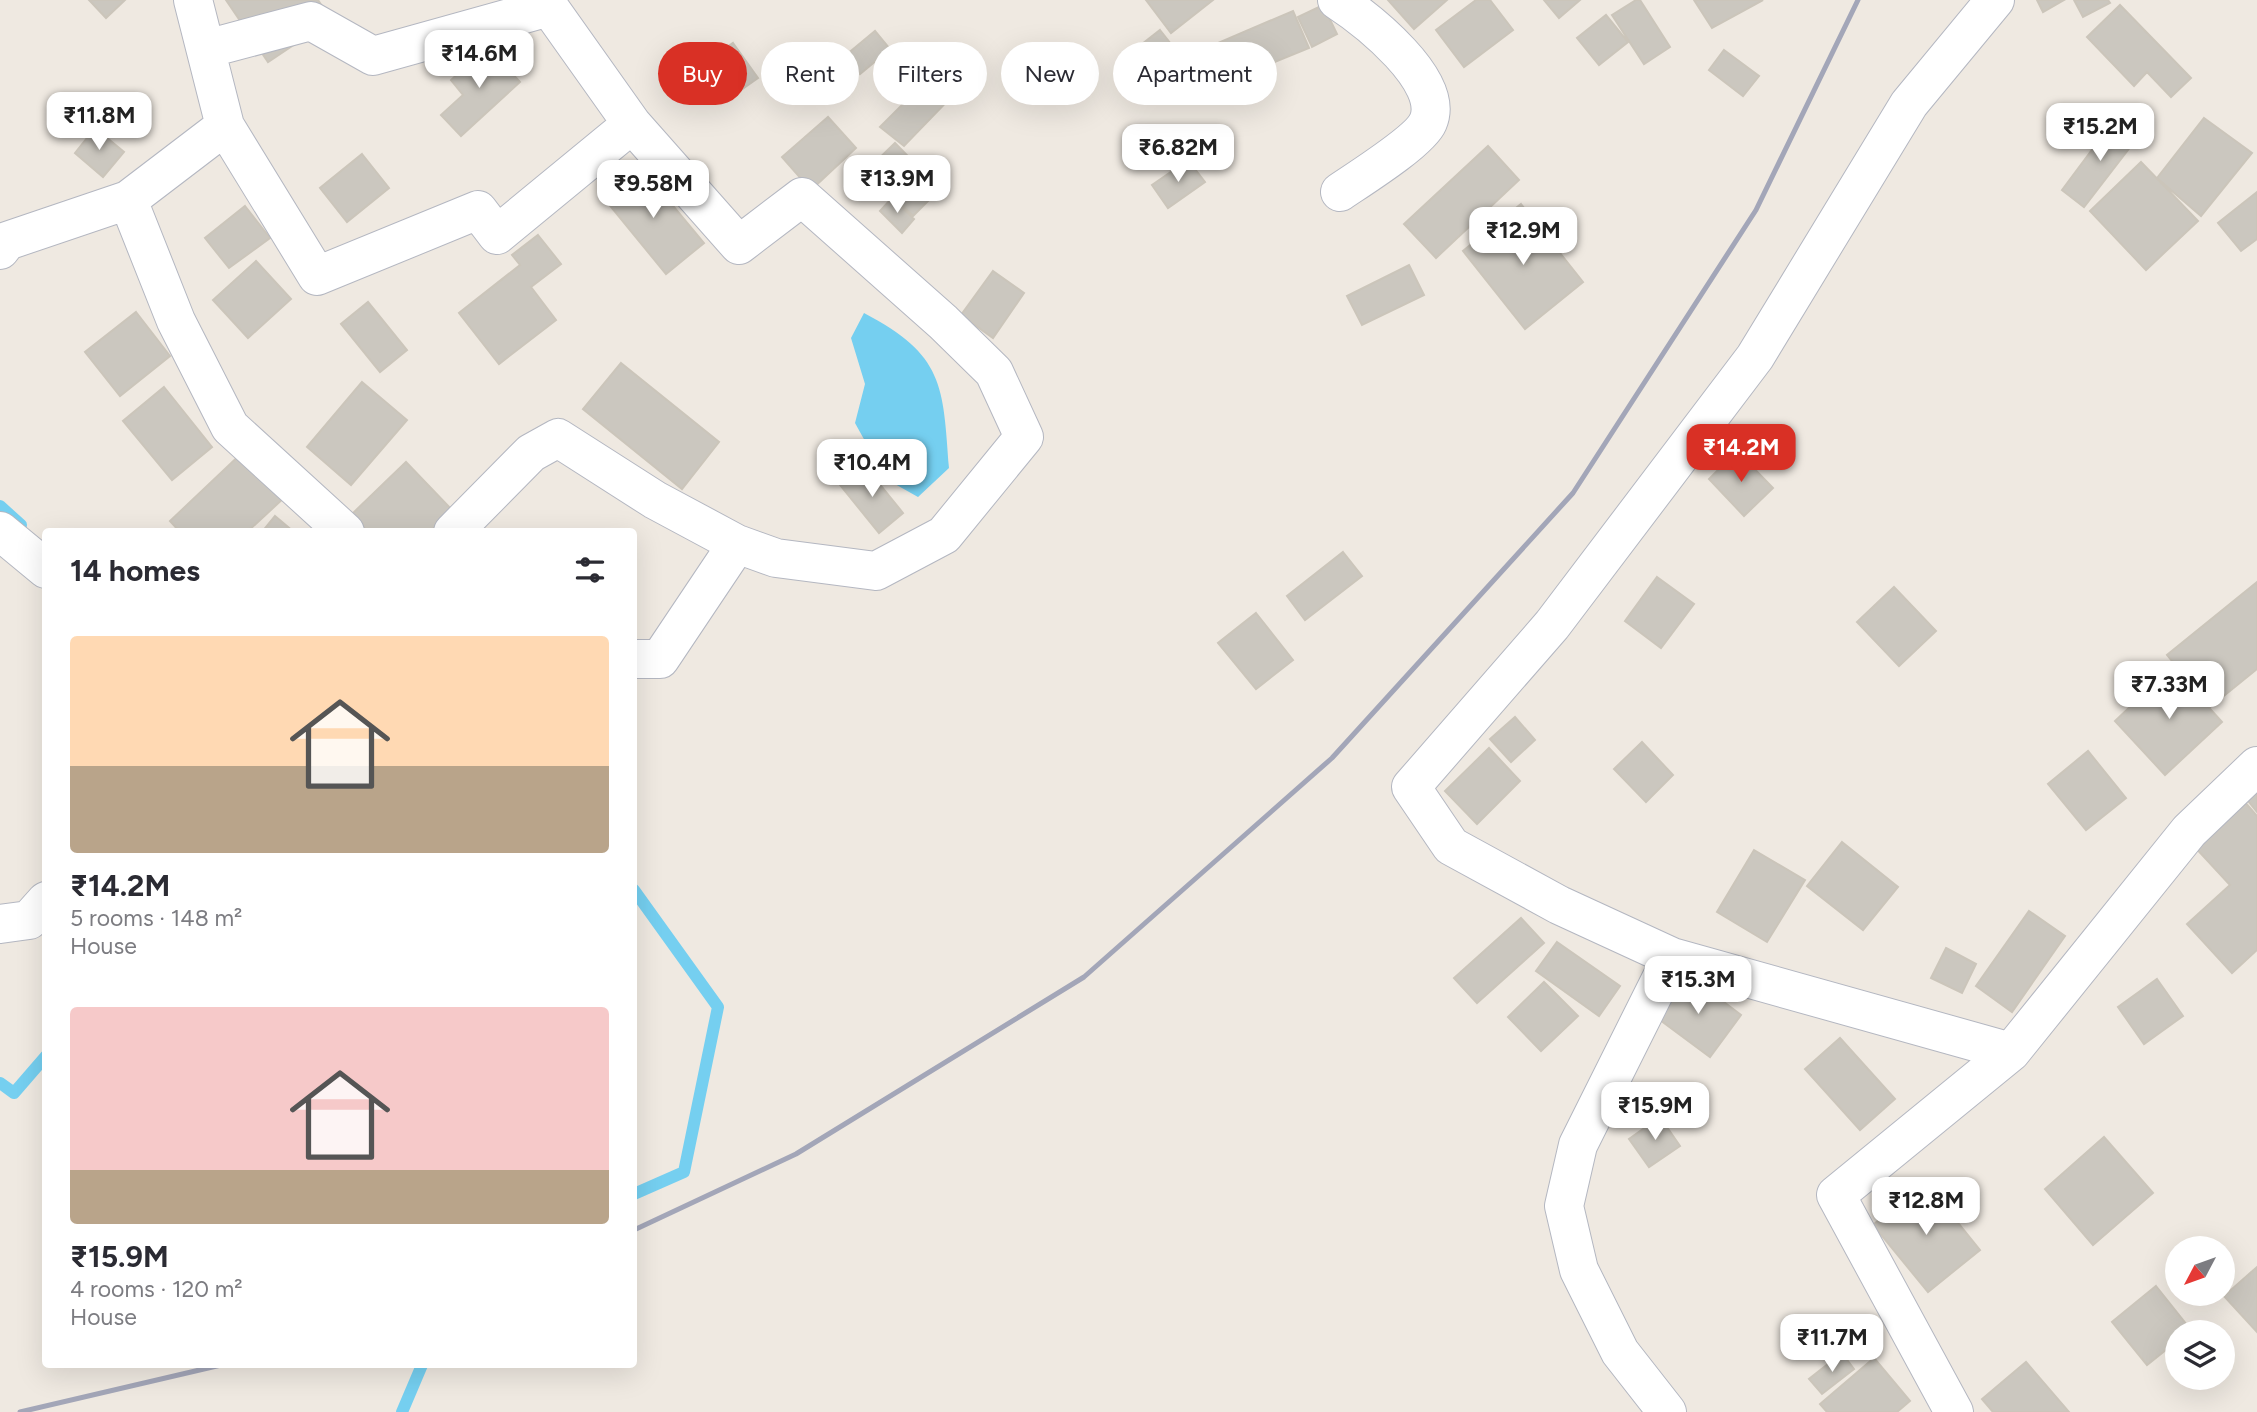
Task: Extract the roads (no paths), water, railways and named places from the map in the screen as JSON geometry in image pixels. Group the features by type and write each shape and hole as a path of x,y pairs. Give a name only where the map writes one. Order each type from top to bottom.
{"street":[{"path":"193,0 225,126 317,276 478,210 497,235 632,124"},
{"path":"1337,0 1359,15 1409,60 1423,84 1430,106 1429,122 1416,137 1340,192"},
{"path":"1995,0 1909,104 1755,357 1552,625 1411,787 1451,846 1559,905 1672,957 2011,1052"},
{"path":"206,49 311,21 373,56 549,7 632,124 739,245 802,197 943,323 993,372 1024,437 944,535 876,571 776,558 737,544 656,500 558,439 531,453 457,528"},
{"path":"0,250 7,241 128,200 225,126"},
{"path":"128,200 176,321 230,426 341,528"},
{"path":"0,531 42,566"},
{"path":"637,659 660,659 737,544"},
{"path":"1954,1412 1836,1195 2011,1052 2189,831 2257,766"},
{"path":"0,924 29,920 42,905"},
{"path":"1667,1412 1620,1352 1579,1270 1563,1206 1578,1145 1672,957"}],"water":[{"path":"864,313 910,343 934,375 941,394 949,468 918,497 886,479 855,423 865,384 851,338"}],"waterway":[{"path":"0,506 21,525"},
{"path":"637,894 718,1007 684,1172 637,1193"},
{"path":"0,1083 14,1093 42,1061"},
{"path":"402,1412 421,1368"}],"railway":[{"path":"637,1229 796,1154 1084,977 1332,758 1573,493 1756,210 1858,0"},
{"path":"20,1412 208,1368"}]}
